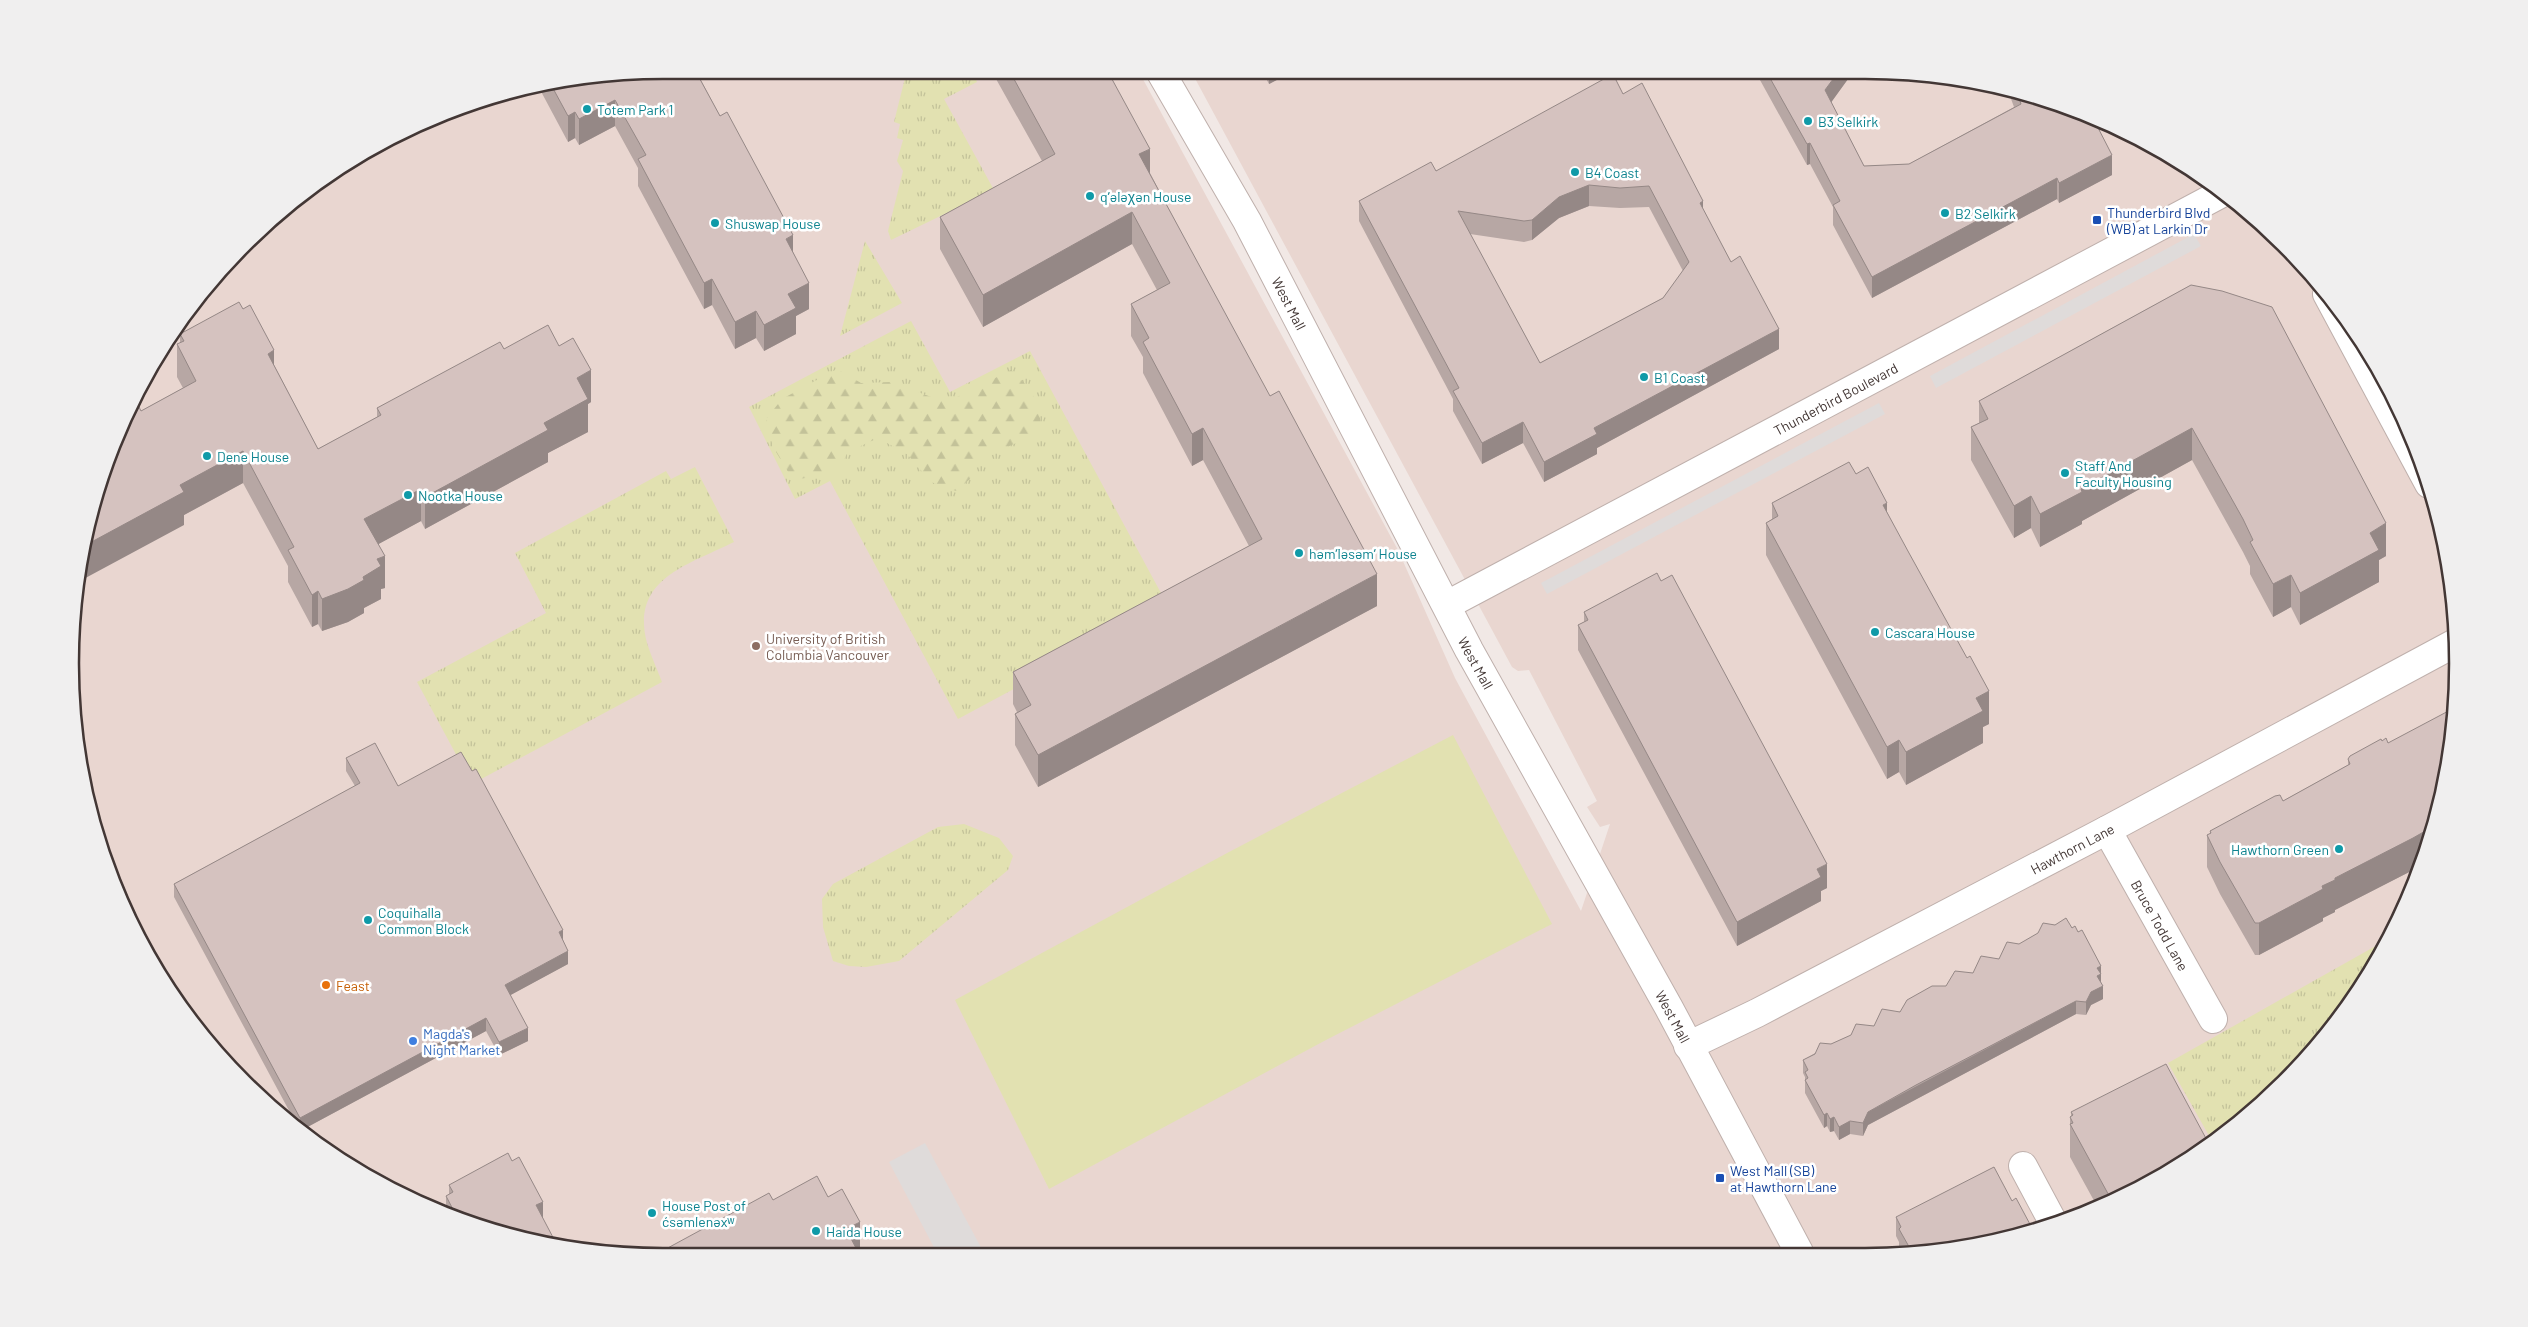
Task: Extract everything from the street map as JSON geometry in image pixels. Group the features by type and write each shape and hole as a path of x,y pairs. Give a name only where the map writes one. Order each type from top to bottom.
{"street":[{"name":"West Mall","path":"1165,79 1247,221 1292,304 1447,605 1797,1248"},
{"name":"Thunderbird Boulevard","path":"1447,605 2215,197"},
{"path":"2352,341 2403,435"},
{"name":"Hawthorn Lane","path":"1688,1046 1757,1013 2107,830 2449,646"},
{"name":"Bruce Todd Lane","path":"2107,830 2213,1019"},
{"path":"2023,1166 2051,1217"}],"shaded area":[{"name":"University of British Columbia Vancouver","path":"1143,79 1398,550 1455,678 1581,911 1610,824 1600,827 1587,807 1597,801 1529,670 1518,671 1512,667 1195,79 1903,80 1979,90 2016,99 2088,123 2123,139 2189,177 2250,224 2278,250 2328,308 2351,339 2371,371 2405,440 2429,512 2438,549 2444,587 2448,625 2449,664 2444,740 2438,778 2429,815 2405,887 2371,956 2351,988 2304,1049 2278,1077 2220,1127 2189,1150 2157,1170 2088,1204 2052,1217 1979,1237 1903,1247 1865,1248 664,1248 625,1247 549,1237 512,1228 440,1204 371,1170 339,1150 278,1103 250,1077 224,1049 177,988 157,956 123,887 99,815 90,778 80,702 79,664 80,625 84,587 90,549 99,512 123,440 157,371 177,339 200,308 250,250 308,200 339,177 371,157 440,123 512,99 549,90 625,80"},
{"path":"2194,234 2201,246 1936,388 1930,376"},
{"path":"1879,403 1885,414 1547,594 1541,583"},
{"path":"925,1143 981,1248 934,1248 889,1162"}],"green space":[{"path":"905,79 976,79 977,82 944,99 994,190 891,240 888,231 903,171 897,161 903,140 897,138 900,124 894,122"},
{"path":"865,241 902,303 840,336"},
{"path":"911,321 950,392 1030,351 1168,606 958,719 830,481 795,499 749,407"},
{"path":"837,369 861,383 891,382 934,398 951,400 1011,370 1025,383 1034,397 1041,422 1041,432 1007,447 978,454 970,479 956,491 931,482 907,454 878,438 848,452 836,473 793,480 773,447 766,419 782,399"},
{"path":"695,467 734,542 699,558 667,577 655,589 647,603 644,621 647,643 662,682 472,784 417,682 546,613 515,553 666,471 671,479"},
{"path":"1453,735 1552,924 1326,1040 1049,1189 955,1000 1229,852"},
{"path":"964,824 999,838 1013,856 1008,870 899,961 866,967 849,966 833,961 823,927 822,899 833,884 938,827"},
{"path":"2377,945 2351,988 2304,1049 2250,1103 2209,1135 2168,1063"}],"building":[{"name":"Shuswap House","path":"700,79 720,116 727,112 793,235 786,239 809,283 788,294 796,308 764,325 756,311 735,322 712,279 704,283 638,159 646,155 615,100 579,119 575,112 568,116 554,89 625,80"},
{"path":"1014,79 1112,79 1150,149 1139,154 1270,396 1279,391 1377,574 1038,755 1015,714 1031,705 1013,672 1262,539 1203,428 1192,434 1143,342 1149,338 1131,304 1170,283 1132,212 983,295 940,217 1055,154"},
{"path":"1604,79 1616,79 1623,94 1642,83 1703,201 1700,203 1731,262 1740,256 1779,329 1594,428 1597,434 1544,462 1523,422 1482,443 1453,391 1459,388 1359,201 1431,162 1436,171","holes":["1589,185 1620,188 1649,186 1689,262 1663,298 1540,363 1458,211 1524,221 1532,220 1559,197"]},
{"path":"1770,79 1833,79 1825,90 1864,166 1909,164 2021,104 2020,100 2098,128 2112,155 2059,183 2057,178 1872,277 1833,205 1840,201 1810,143 1807,144"},
{"name":"Staff And Faculty Housing","path":"2191,285 2222,291 2272,307 2386,523 2370,533 2379,550 2300,593 2291,575 2273,584 2250,542 2253,540 2243,519 2192,428 2081,489 2082,492 2040,514 2031,496 2014,506 1971,427 1988,419 1979,401"},
{"path":"239,302 243,309 250,305 274,350 268,354 318,449 381,415 377,408 500,342 504,349 548,325 559,346 573,338 591,370 577,378 588,399 544,423 548,430 425,497 421,489 364,519 385,556 377,559 381,566 363,577 364,580 348,589 322,599 318,591 312,595 288,550 294,547 243,451 180,485 184,492 92,542 110,476 123,440 139,406 141,411 196,381 177,344 184,341 181,333"},
{"name":"Cascara House","path":"1849,462 1856,474 1868,467 1887,503 1883,505 1967,658 1970,656 1989,691 1976,698 1983,711 1906,752 1899,740 1887,747 1766,523 1778,516 1772,503"},
{"path":"1657,573 1661,581 1672,575 1827,864 1817,869 1821,877 1737,922 1578,625 1588,620 1584,612"},
{"name":"Hawthorn Green","path":"2447,712 2438,778 2424,832 2335,878 2335,880 2322,886 2323,889 2259,923 2255,923 2220,862 2207,835 2211,833 2210,831 2275,796 2280,795 2283,801 2350,764 2348,759 2350,756 2381,739 2382,741 2386,738 2388,743"},
{"name":"Coquihalla Common Block","path":"375,743 398,786 461,752 472,771 476,769 563,930 559,932 568,951 505,985 528,1028 499,1042 486,1018 300,1118 174,884 360,783 346,758"},
{"path":"2066,918 2072,928 2075,926 2078,932 2082,930 2101,966 2097,968 2101,974 2097,976 2103,986 2091,992 2086,1002 2076,1001 1916,1085 1868,1112 1863,1123 1850,1121 1839,1127 1834,1117 1830,1119 1827,1113 1824,1115 1805,1080 1808,1078 1805,1072 1808,1070 1803,1060 1815,1054 1820,1043 1831,1044 1851,1035 1856,1024 1874,1026 1882,1009 1900,1012 1907,1000 1932,986 1946,986 1955,971 1973,973 1981,956 1999,959 2007,942 2019,944 2038,933 2043,923 2055,925"},
{"path":"2166,1064 2206,1138 2157,1170 2109,1195 2070,1124 2073,1123 2070,1117 2073,1115 2071,1112"},
{"path":"508,1153 512,1161 519,1157 543,1202 536,1205 553,1238 512,1228 453,1209 446,1196 453,1192 449,1185"},
{"path":"1994,1167 2012,1201 2016,1198 2030,1224 1979,1237 1909,1246 1899,1229 1901,1227 1896,1217"},
{"path":"817,1176 828,1197 842,1189 860,1222 846,1229 856,1248 668,1248 769,1193 773,1200"}],"place":[{"name":"Totem Park 1","path":"587,109"},
{"name":"B3 Selkirk","path":"1808,121"},
{"name":"B4 Coast","path":"1575,172"},
{"name":"q’ələχən House","path":"1090,196"},
{"name":"B2 Selkirk","path":"1945,213"},
{"name":"Thunderbird Blvd (WB) at Larkin Dr","path":"2097,220"},
{"name":"Shuswap House","path":"715,223"},
{"name":"B1 Coast","path":"1644,377"},
{"name":"Dene House","path":"207,456"},
{"name":"Staff And Faculty Housing","path":"2065,473"},
{"name":"Nootka House","path":"408,495"},
{"name":"həm’ləsəm’ House","path":"1299,553"},
{"name":"Cascara House","path":"1875,632"},
{"name":"University of British Columbia Vancouver","path":"756,646"},
{"name":"Hawthorn Green","path":"2339,849"},
{"name":"Coquihalla Common Block","path":"368,920"},
{"name":"Feast","path":"326,985"},
{"name":"Magda's Night Market","path":"413,1041"},
{"name":"West Mall (SB) at Hawthorn Lane","path":"1720,1178"},
{"name":"House Post of c̓səmlenəxʷ","path":"652,1213"},
{"name":"Haida House","path":"816,1231"}]}
